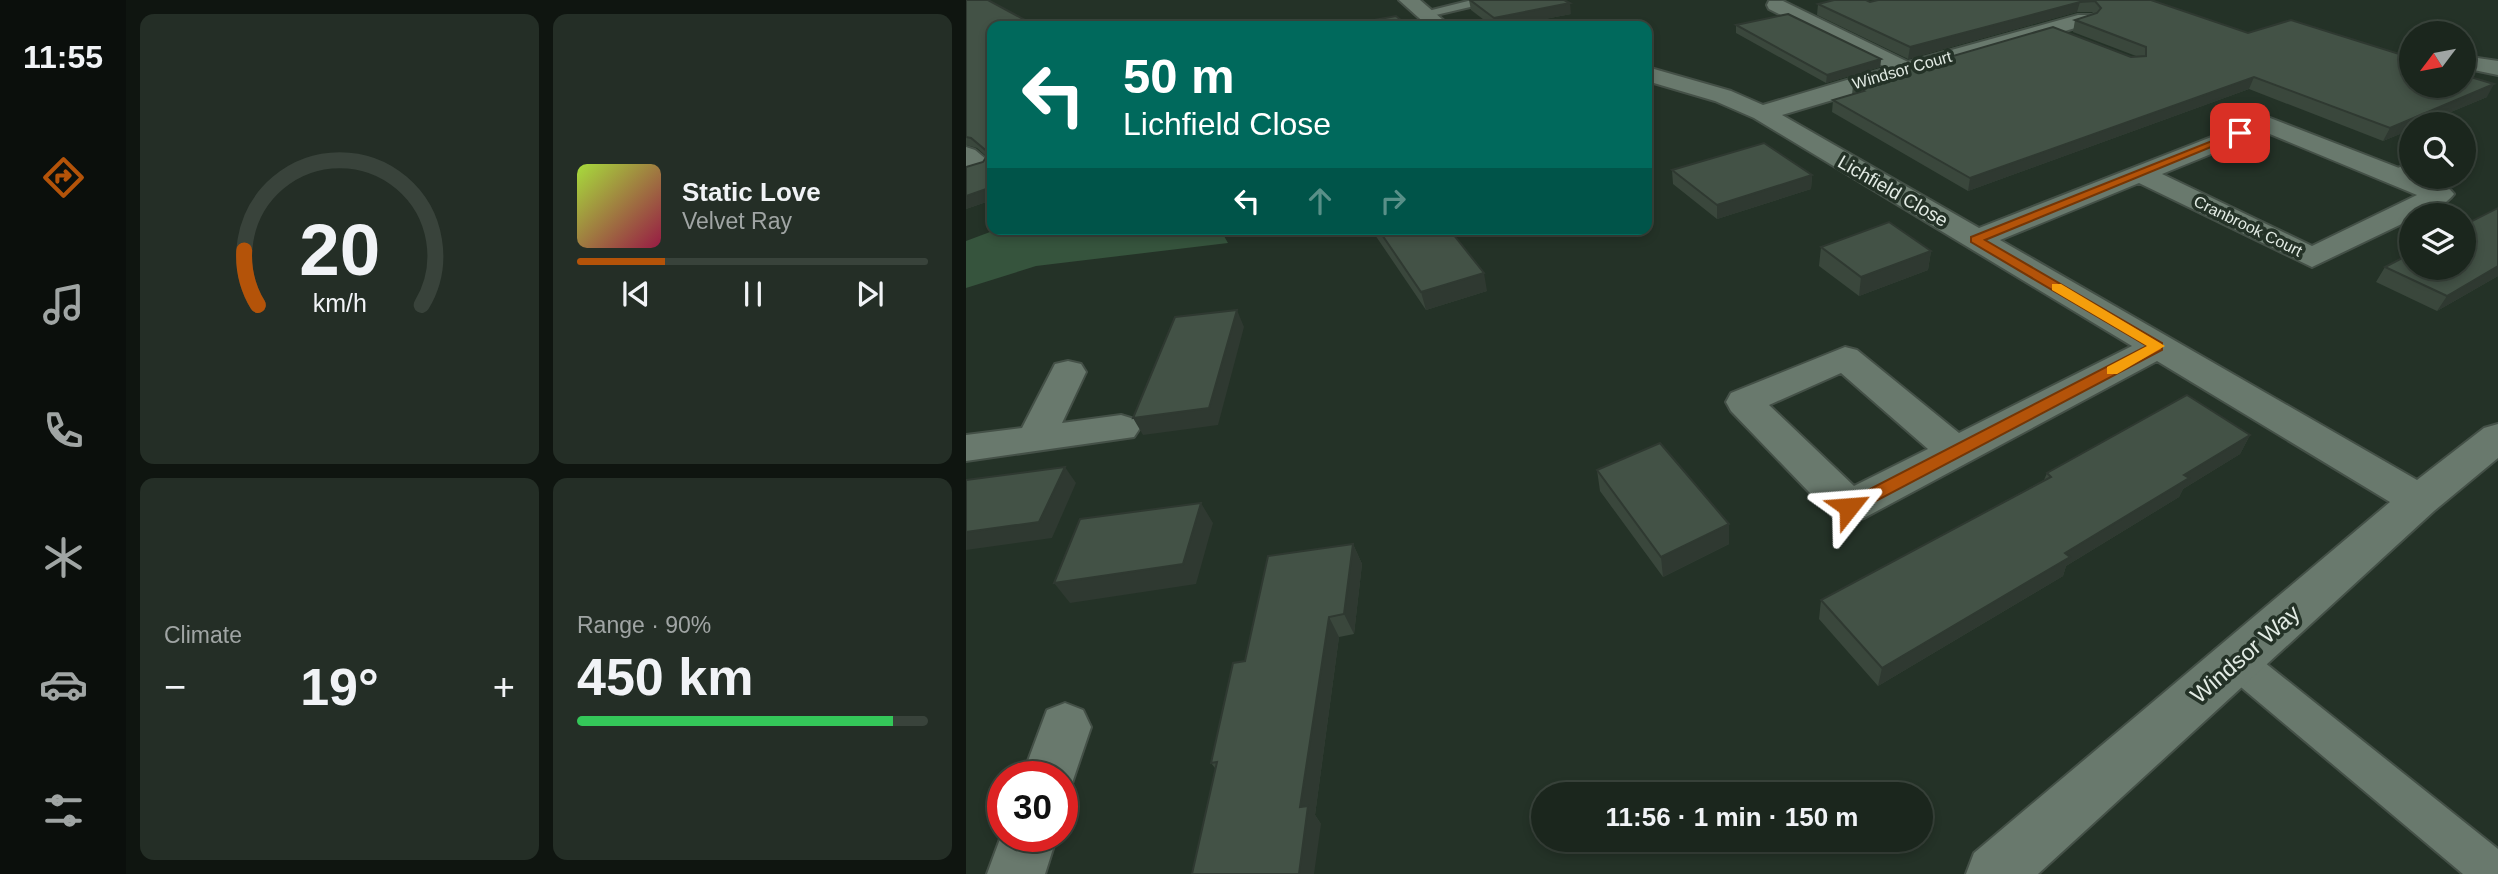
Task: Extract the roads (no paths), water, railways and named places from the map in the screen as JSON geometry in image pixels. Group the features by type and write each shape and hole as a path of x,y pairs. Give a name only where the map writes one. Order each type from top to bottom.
{"street":[{"path":"1408,0 1433,21"},
{"path":"1776,5 1906,69"},
{"name":"Windsor Court","path":"1762,113 2085,19"},
{"path":"2476,64 2498,68"},
{"name":"Lichfield Close","path":"1652,75 1712,92 1762,113 2419,500"},
{"name":"Cranbrook Court","path":"1976,239 2265,123 2399,170"},
{"path":"966,155 979,164 966,169"},
{"name":"Cranbrook Court","path":"2141,174 2312,258 2441,194 2433,189"},
{"path":"1956,451 1844,358 1744,402 1849,507 2157,346"},
{"path":"1035,439 1068,372"},
{"path":"966,448 1121,428"},
{"name":"Windsor Way","path":"1995,874 2419,500 2498,437"},
{"path":"1054,761 1065,727"},
{"path":"1016,874 1024,852"}],"lane":[{"path":"1423,14 1493,0"},
{"path":"2048,29 2072,39"},
{"path":"2236,661 2496,874"}]}
